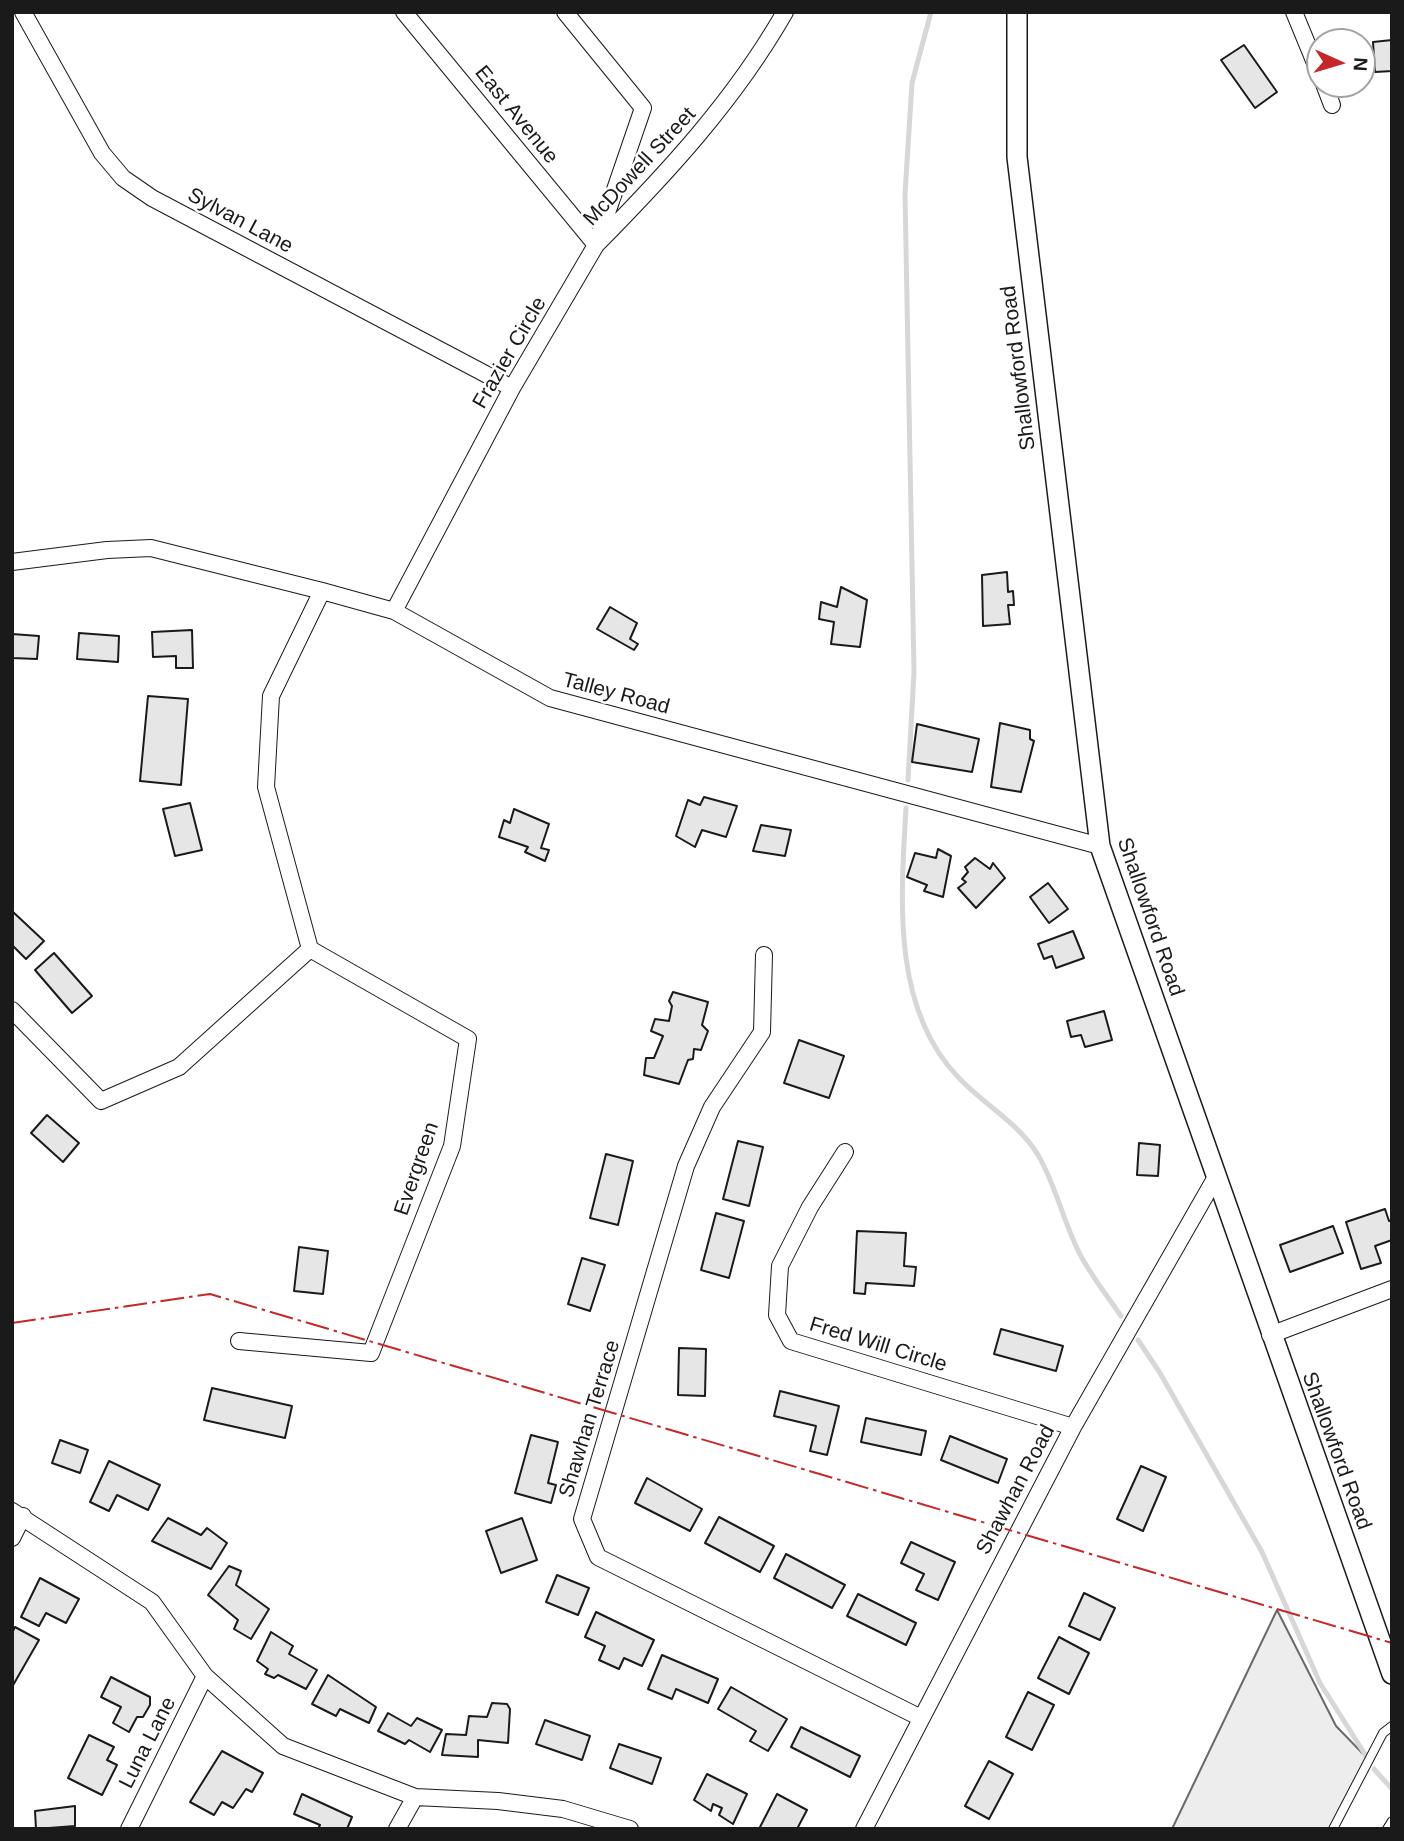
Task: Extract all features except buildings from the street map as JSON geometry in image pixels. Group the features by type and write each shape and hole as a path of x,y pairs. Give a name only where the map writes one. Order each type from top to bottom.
{"street":[{"path":"12,18 17,12"},
{"name":"Sylvan Lane","path":"23,12 102,153 124,178 152,198 512,388"},
{"name":"East Avenue","path":"404,12 596,245"},
{"name":"Frazier Circle","path":"394,611 512,388 596,245 643,108 565,12"},
{"name":"McDowell Street","path":"596,245 675,165 712,121 785,12"},
{"name":"Shallowford Road","path":"1017,12 1017,157 1100,846 1270,1335 1392,1674"},
{"path":"1294,12 1306,41"},
{"path":"1329,98 1332,105"},
{"name":"Talley Road","path":"12,562 107,550 151,548 322,591 394,611 550,698 1100,846"},
{"path":"12,1010 101,1101 179,1067 310,949 266,788 271,696 322,591"},
{"name":"Evergreen","path":"239,1341 371,1353 452,1146 468,1040 310,949"},
{"name":"Shawhan Terrace","path":"764,955 762,1032 712,1107 686,1166 582,1519 598,1557 921,1718"},
{"name":"Fred Will Circle","path":"845,1153 810,1207 780,1266 777,1315 792,1341 1073,1427"},
{"name":"Shawhan Road","path":"864,1829 1073,1427 1216,1177"},
{"path":"1270,1335 1392,1289"},
{"path":"12,1538 18,1513 152,1602 205,1676 284,1746 415,1797 498,1801 563,1809 630,1829"},
{"name":"Luna Lane","path":"129,1829 205,1676"},
{"path":"397,1829 415,1797"}],"lane":[{"path":"1333,1829 1383,1733 1392,1726"},
{"path":"1387,1829 1392,1821"}],"shaded area":[{"path":"1277,1610 1336,1726 1368,1759 1329,1829 1172,1829"}],"waterway":[{"path":"908,780 914,672 905,194 912,83 931,12"},
{"path":"906,808 903,878 905,950 911,985 921,1018 936,1049 958,1077 1011,1123 1038,1155 1082,1258 1121,1316"},
{"path":"1138,1340 1160,1373 1262,1552 1320,1683 1368,1759"},
{"path":"1374,1769 1392,1789"}],"power":[{"path":"12,1323 210,1294 1392,1643"}]}
